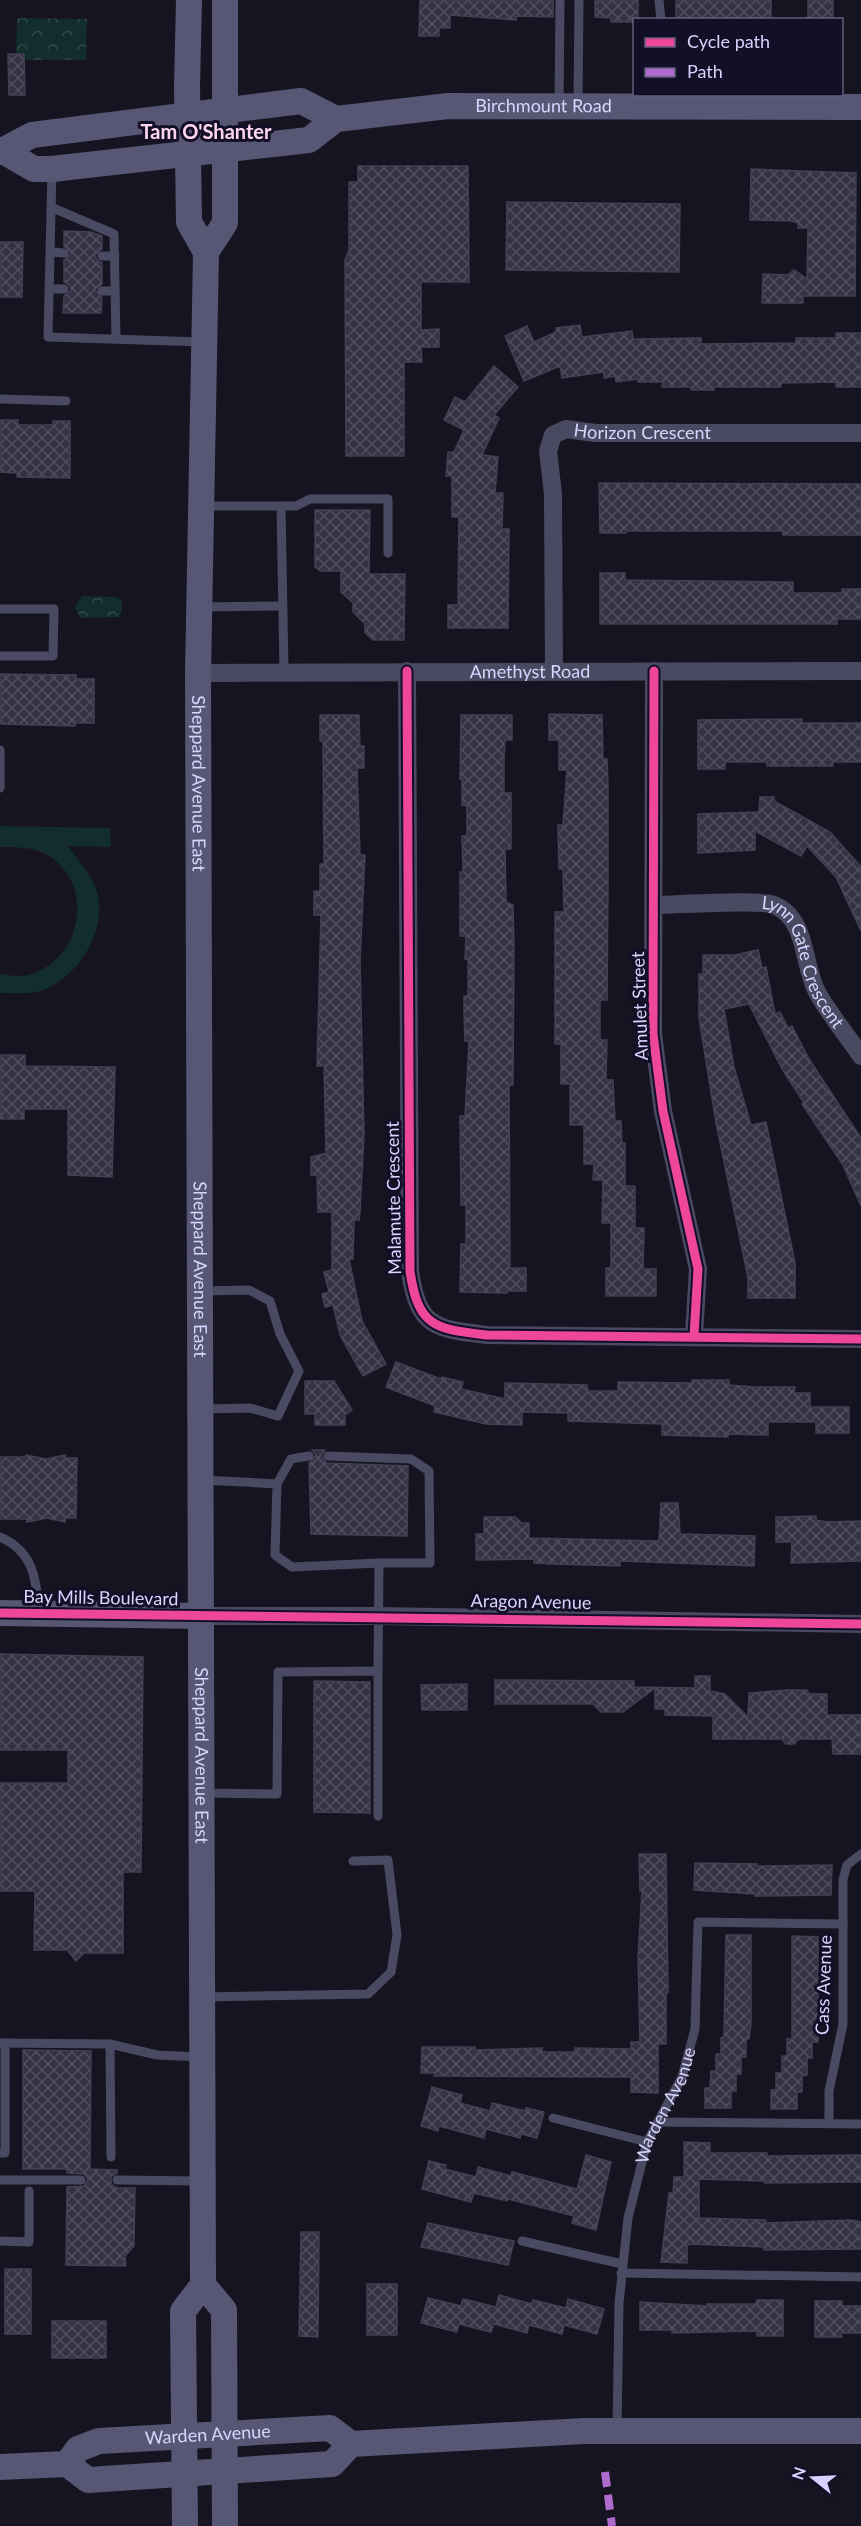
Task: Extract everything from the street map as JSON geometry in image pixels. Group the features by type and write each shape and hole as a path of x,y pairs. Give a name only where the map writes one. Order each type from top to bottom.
{"main road":[{"path":"189,0 187,118 189,222 206,252 225,223 225,0"},
{"name":"Birchmount Road","path":"336,119 448,106 568,105 664,100 861,107"},
{"path":"301,101 336,119 309,140 52,169 34,169 1,152 32,135 187,118 301,101"},
{"name":"Sheppard Avenue East","path":"203,2285 198,607 206,252"},
{"name":"Bay Mills Boulevard","path":"0,1613 201,1616"},
{"path":"185,2526 183,2311 203,2285 224,2310 225,2526"},
{"name":"Warden Avenue","path":"330,2428 351,2445 332,2464 225,2470 186,2475 88,2481 67,2464 78,2449 88,2444 223,2435 330,2428"},
{"path":"351,2445 617,2431 861,2431"},
{"path":"0,2467 67,2464"}],"street":[{"name":"Horizon Crescent","path":"554,670 553,494 548,451 553,435 566,429 594,433 861,433"},
{"name":"Amethyst Road","path":"198,673 284,670 861,671"},
{"name":"Malamute Crescent","path":"407,671 410,1271 413,1294 423,1315 444,1330 487,1335 861,1339"},
{"name":"Amulet Street","path":"654,671 653,1034 663,1111 698,1269 694,1336"},
{"name":"Lynn Gate Crescent","path":"655,905 772,904 789,914 798,928 806,967 817,992 861,1056"},
{"name":"Aragon Avenue","path":"201,1616 378,1616 861,1624"}],"lane":[{"path":"560,0 568,105"},
{"path":"568,105 579,0"},
{"path":"659,0 661,18"},
{"path":"52,169 53,208 48,337 203,342"},
{"path":"53,208 114,234 116,339"},
{"path":"51,252 64,253"},
{"path":"102,256 115,256"},
{"path":"50,289 64,290"},
{"path":"102,291 115,291"},
{"path":"0,399 66,401"},
{"path":"200,506 296,506 310,499 388,499 388,553"},
{"path":"281,506 284,670"},
{"path":"198,607 282,606"},
{"path":"0,609 54,609 52,656 0,656"},
{"path":"0,750 0,788"},
{"path":"200,1291 249,1290 270,1301 280,1334 299,1371 278,1416 250,1408 200,1410"},
{"path":"309,1456 291,1459 277,1484 275,1555 292,1567 430,1563 429,1471 411,1459 328,1456"},
{"path":"200,1480 277,1484"},
{"path":"0,1537 12,1542 28,1557 34,1573 39,1612"},
{"path":"378,1816 379,1563"},
{"path":"201,1794 277,1794 278,1672 378,1671"},
{"name":"Cass Avenue","path":"829,2123 829,2091 843,2024 843,1874 853,1858 861,1854"},
{"path":"202,1997 368,1994 391,1972 397,1935 388,1860 353,1861"},
{"name":"Warden Avenue","path":"617,2431 621,2268 628,2218 647,2142 682,2077 695,2029 698,1922 843,1924"},
{"path":"0,2153 5,2153 3,2043 110,2044 157,2055 202,2057"},
{"path":"110,2044 111,2157"},
{"path":"553,2118 647,2142"},
{"path":"658,2122 861,2124"},
{"path":"0,2180 81,2180"},
{"path":"117,2180 203,2181"},
{"path":"0,2241 29,2242 29,2191"},
{"path":"522,2241 621,2268 861,2277"}],"green space":[{"path":"17,18 87,19 86,60 16,60"},
{"path":"82,596 116,597 122,600 119,617 81,618 75,608"},
{"path":"0,826 110,828 111,847 68,846 96,889 99,919 89,948 81,961 59,982 41,991 0,993 0,974 28,975 47,966 62,953 72,936 77,917 77,898 71,880 59,864 41,852 0,847"}],"building":[{"path":"420,0 553,0 553,17 516,16 516,20 450,15 450,28 439,28 439,36 419,36"},
{"path":"595,0 638,0 638,18 633,18 633,22 611,22 611,18 595,17"},
{"path":"676,0 771,0 771,18 676,18"},
{"path":"808,0 833,0 833,18 808,18"},
{"path":"8,54 24,54 25,95 9,95"},
{"path":"358,166 468,166 469,282 421,282 421,330 439,329 439,347 421,347 422,362 404,362 404,456 346,456 345,260 349,250 349,182 358,182"},
{"path":"751,169 856,173 855,296 803,296 803,303 762,303 763,274 788,275 794,270 807,279 808,228 798,228 798,223 792,221 750,220"},
{"path":"507,202 680,204 679,272 506,270"},
{"path":"64,231 91,232 102,236 102,249 95,255 102,263 102,284 95,290 102,298 101,313 63,313 64,296 71,290 64,282 64,260 71,253 64,246"},
{"path":"0,242 23,242 22,297 0,297"},
{"path":"580,325 582,337 632,331 633,339 701,338 701,344 796,343 796,338 836,338 836,333 861,333 861,387 836,387 836,382 781,383 781,387 714,387 714,390 691,390 691,387 662,387 663,382 638,382 638,379 616,382 615,376 604,378 604,372 562,378 560,366 524,381 505,336 527,326 534,342 556,332 556,328"},
{"path":"494,366 518,387 494,415 499,418 482,455 498,457 495,493 503,493 502,529 509,529 508,628 448,628 448,605 458,605 459,517 452,517 452,476 446,476 448,452 454,452 464,430 444,420 455,397 465,402"},
{"path":"0,420 18,420 18,425 53,425 53,421 70,421 70,478 17,477 17,473 0,472"},
{"path":"599,483 861,484 861,535 783,535 783,531 600,533"},
{"path":"315,510 370,510 369,574 405,574 404,640 373,640 365,633 365,624 353,612 353,603 341,592 341,571 320,571 315,567"},
{"path":"600,573 625,573 625,580 793,582 793,593 842,593 842,589 861,589 861,619 837,619 837,624 600,624"},
{"path":"0,674 76,675 76,679 94,679 94,723 75,723 75,726 0,724"},
{"path":"549,714 602,715 603,759 607,759 608,784 608,888 607,1000 600,1000 600,1040 607,1040 606,1080 613,1080 615,1121 621,1121 622,1143 625,1143 625,1186 635,1186 635,1228 644,1228 643,1269 656,1269 656,1296 606,1296 606,1268 611,1268 611,1223 602,1223 603,1180 593,1180 594,1164 584,1164 584,1125 570,1125 570,1084 561,1084 561,1044 555,1044 555,912 564,912 563,869 559,869 558,825 563,825 567,770 559,770 559,740 549,740"},
{"path":"320,715 359,715 360,746 364,746 364,768 357,768 360,855 365,855 360,960 364,1134 360,1212 359,1220 354,1220 353,1259 349,1259 362,1321 386,1364 363,1376 340,1335 333,1305 325,1307 322,1294 329,1292 324,1272 332,1270 332,1212 318,1212 317,1175 311,1175 311,1157 326,1153 324,1066 317,1066 321,915 314,915 314,891 320,891 320,864 324,864 323,741 320,741"},
{"path":"461,715 512,715 512,740 505,740 504,758 504,793 511,793 511,849 505,849 506,902 513,905 514,948 513,1085 509,1085 510,1268 526,1268 526,1291 507,1291 507,1293 460,1292 461,1244 466,1244 466,1205 461,1205 460,1116 465,1116 469,1041 465,1041 464,1014 464,996 468,996 468,959 465,959 466,936 460,936 462,836 467,836 467,806 462,805 462,779 460,779"},
{"path":"802,719 802,723 861,723 861,762 833,762 833,766 767,766 767,762 725,762 725,769 698,769 698,720"},
{"path":"760,797 774,797 774,801 830,832 861,867 861,931 836,877 807,846 801,856 755,831 755,850 698,853 698,814 757,812"},
{"path":"758,950 762,968 766,967 775,1014 780,1012 788,1028 792,1026 809,1059 861,1138 861,1206 843,1165 802,1104 804,1103 782,1069 749,1004 724,1009 734,1067 751,1125 766,1122 795,1263 795,1298 748,1298 748,1278 716,1123 699,1018 699,974 703,974 703,955 735,955"},
{"path":"0,1055 25,1055 25,1066 115,1067 112,1177 68,1175 68,1109 24,1109 24,1119 0,1119"},
{"path":"396,1362 441,1379 442,1377 463,1382 461,1389 505,1399 505,1383 587,1385 588,1391 618,1391 618,1382 692,1383 692,1380 729,1380 729,1385 754,1387 795,1387 794,1393 810,1393 810,1407 849,1407 849,1433 816,1433 816,1422 768,1422 768,1435 728,1434 728,1437 662,1435 662,1424 568,1421 568,1413 522,1412 522,1425 486,1424 434,1412 435,1406 386,1387"},
{"path":"305,1381 334,1381 352,1410 345,1415 345,1425 315,1425 315,1414 305,1414"},
{"path":"312,1450 325,1450 321,1456 327,1463 408,1466 407,1536 311,1534 309,1463 316,1455"},
{"path":"26,1455 46,1459 65,1455 65,1458 77,1458 76,1518 65,1518 65,1522 47,1518 27,1522 27,1519 0,1519 0,1457 26,1457"},
{"path":"661,1503 678,1503 680,1534 755,1536 754,1566 620,1561 620,1566 534,1563 534,1559 476,1560 476,1534 484,1534 484,1517 515,1517 522,1523 529,1523 529,1538 659,1541"},
{"path":"816,1516 816,1520 827,1522 861,1521 861,1561 791,1563 792,1542 776,1542 776,1517"},
{"path":"0,1654 143,1657 141,1872 123,1872 123,1953 84,1953 76,1961 67,1950 34,1950 35,1891 0,1891 0,1783 68,1783 68,1750 0,1750"},
{"path":"695,1676 710,1676 710,1691 725,1694 748,1717 749,1693 807,1690 809,1694 827,1694 827,1715 861,1715 861,1754 833,1754 832,1739 799,1739 794,1744 786,1744 782,1739 713,1739 713,1716 665,1715 665,1709 655,1709 655,1688 623,1712 601,1712 593,1704 495,1704 495,1680 634,1681 634,1687 695,1688"},
{"path":"314,1681 370,1682 370,1813 314,1812"},
{"path":"467,1684 467,1710 422,1710 421,1685"},
{"path":"639,1854 666,1854 668,1993 666,1993 666,2044 658,2044 658,2093 631,2092 631,2077 434,2076 435,2073 421,2073 422,2047 475,2047 475,2050 542,2048 542,2052 575,2052 575,2048 631,2049 631,2042 640,2042 638,1957 642,1891 640,1891"},
{"path":"695,1863 757,1864 757,1866 832,1865 831,1895 755,1896 755,1894 694,1890"},
{"path":"726,1935 751,1935 751,2023 749,2039 746,2039 746,2057 741,2057 741,2074 736,2074 736,2091 731,2091 731,2108 705,2108 705,2088 710,2088 711,2071 716,2071 716,2054 721,2054 721,2038 724,2037"},
{"path":"792,1936 818,1937 818,2042 812,2042 812,2058 807,2058 807,2075 802,2076 802,2092 797,2092 797,2109 771,2109 771,2090 776,2090 776,2073 782,2073 782,2056 787,2056 787,2039 792,2039"},
{"path":"23,2050 91,2051 90,2169 117,2170 117,2173 111,2177 111,2184 117,2188 135,2188 134,2246 125,2256 126,2266 66,2265 67,2187 84,2186 88,2179 84,2174 67,2173 67,2169 23,2169"},
{"path":"432,2087 462,2095 460,2103 490,2111 492,2103 525,2111 526,2108 544,2112 537,2138 521,2134 520,2138 486,2129 484,2138 439,2126 438,2131 421,2126"},
{"path":"684,2142 710,2143 710,2153 767,2153 767,2156 861,2155 861,2182 765,2183 765,2181 699,2179 699,2218 766,2220 766,2223 851,2220 861,2222 861,2249 764,2250 764,2247 690,2244 687,2246 687,2263 661,2262 669,2193 673,2193 674,2177 684,2177"},
{"path":"586,2155 611,2162 596,2230 572,2223 574,2216 508,2199 507,2201 474,2193 471,2202 422,2189 429,2161 446,2165 445,2169 476,2177 478,2167 511,2176 512,2172 577,2189"},
{"path":"428,2223 514,2241 508,2265 421,2247"},
{"path":"301,2232 319,2232 318,2337 299,2336"},
{"path":"5,2269 31,2269 31,2334 5,2334"},
{"path":"367,2284 397,2284 397,2335 367,2335"},
{"path":"499,2295 532,2304 533,2300 566,2308 568,2299 604,2309 597,2334 564,2325 562,2334 529,2325 527,2333 494,2324 491,2332 459,2324 457,2332 421,2323 428,2298 461,2306 463,2299 496,2307"},
{"path":"757,2300 783,2300 783,2336 757,2336 757,2331 672,2333 672,2330 640,2330 640,2302 708,2306 707,2304 756,2304"},
{"path":"815,2301 842,2301 842,2306 861,2306 861,2333 841,2333 842,2337 815,2337"},
{"path":"52,2321 106,2321 106,2358 52,2358"}],"marked path":[{"path":"605,2472 612,2526"}],"cycle path":[{"path":"407,671 410,1271 418,1304 424,1315 442,1327 487,1335 861,1339"},
{"path":"654,671 653,1034 663,1111 698,1269 694,1336"},
{"path":"0,1613 861,1624"}],"district":[{"name":"Tam O'Shanter","path":"206,132"}]}
